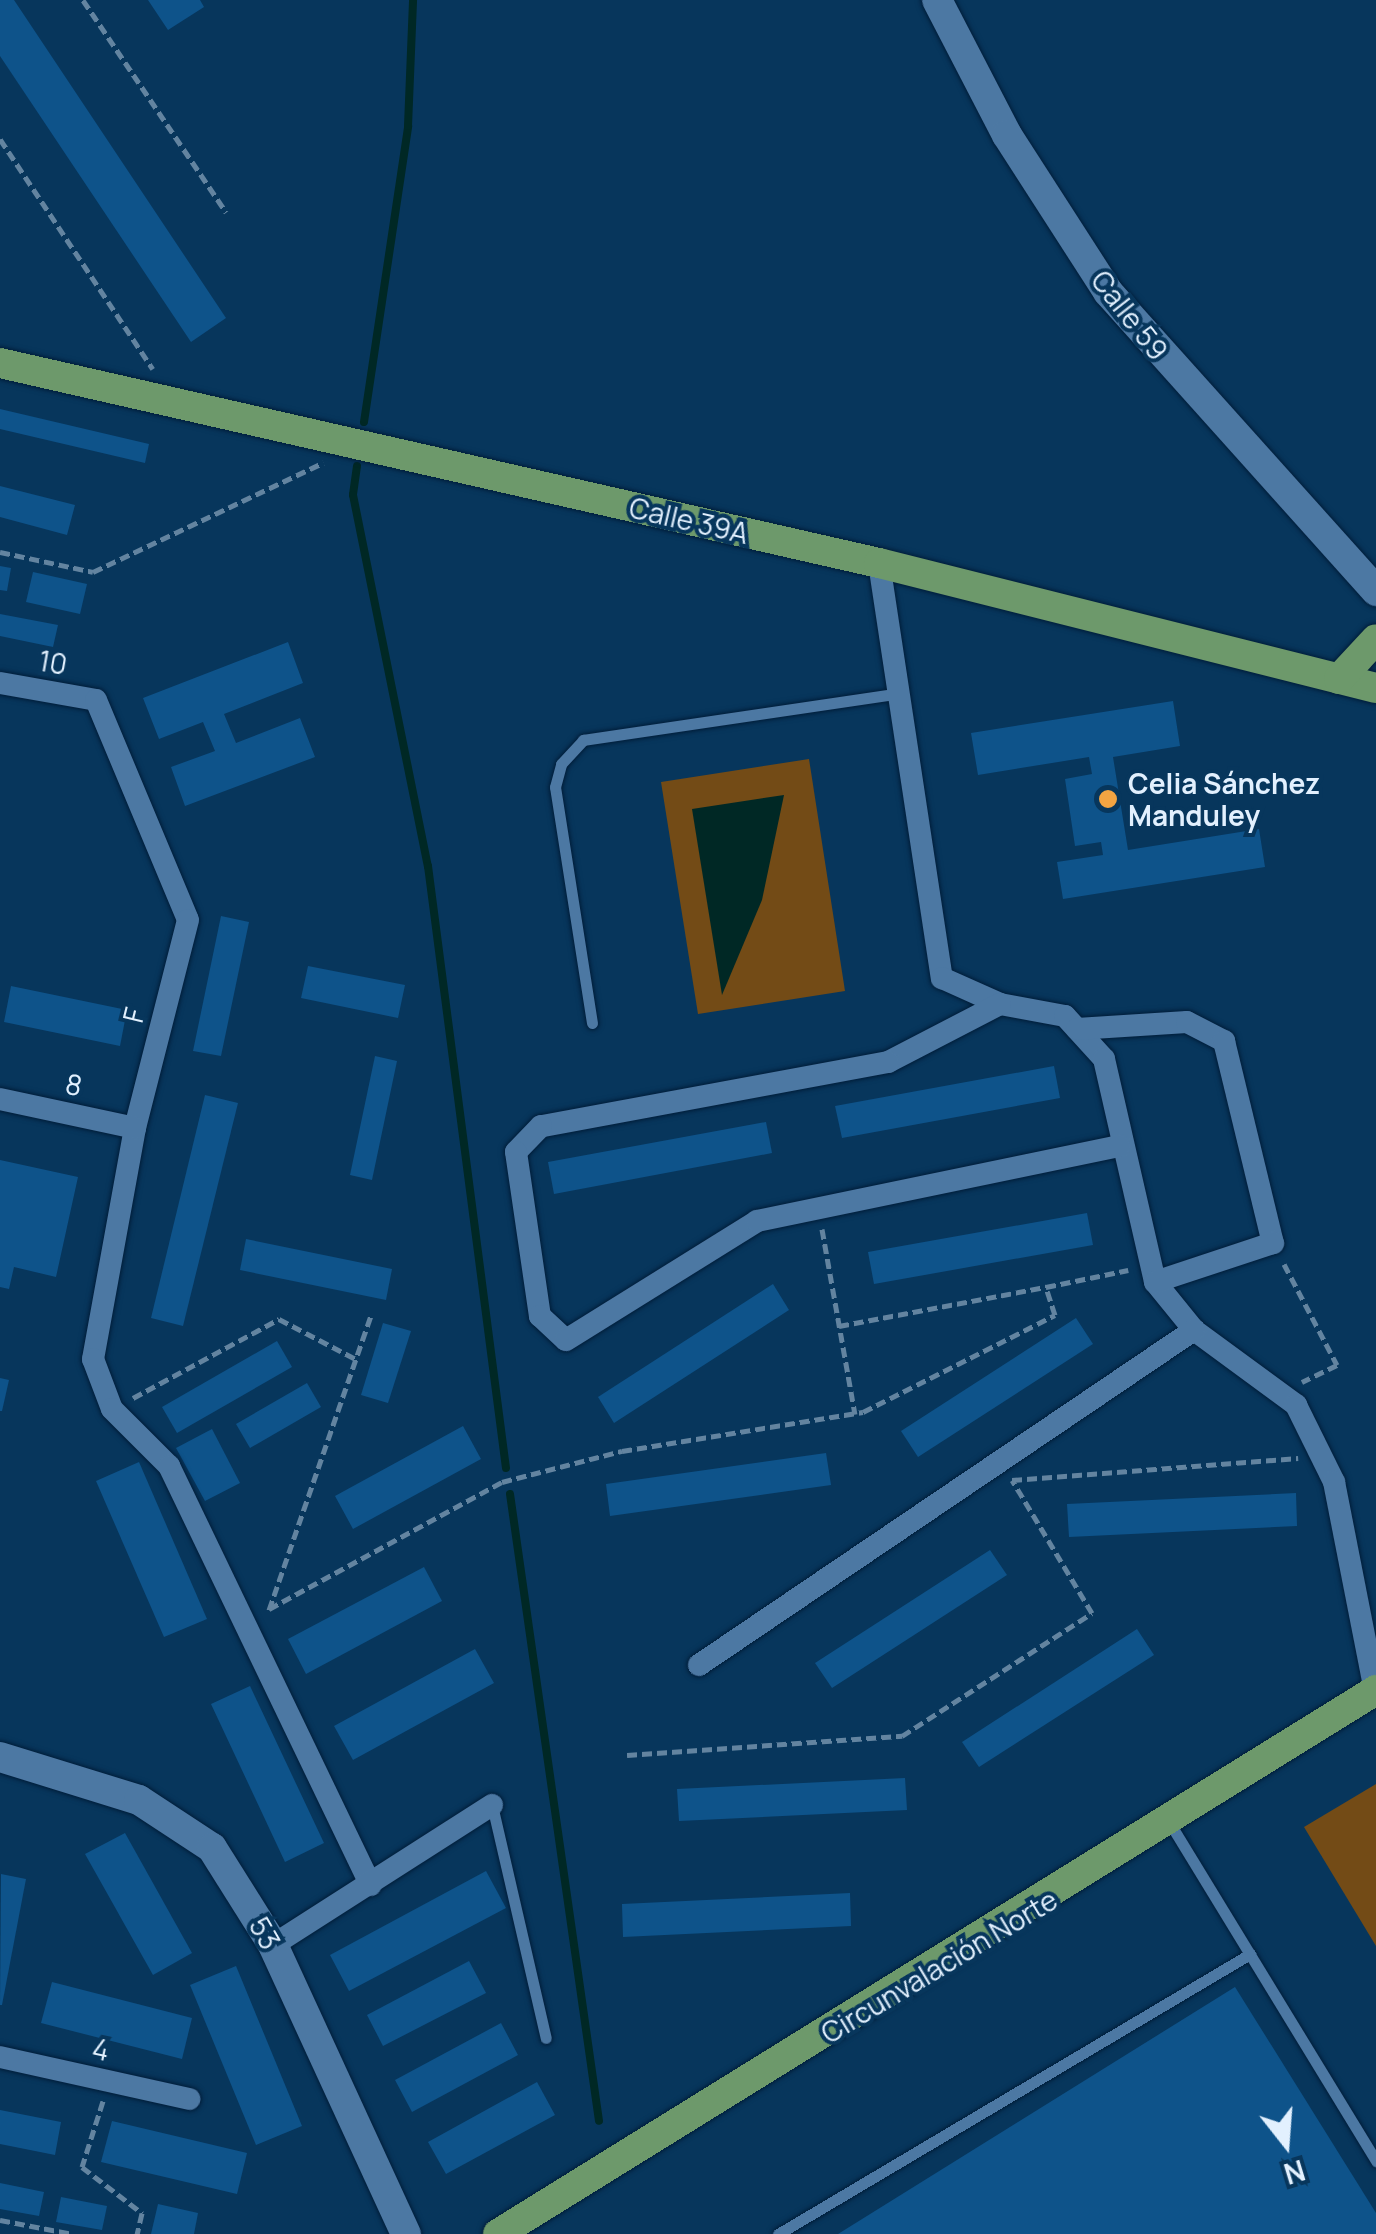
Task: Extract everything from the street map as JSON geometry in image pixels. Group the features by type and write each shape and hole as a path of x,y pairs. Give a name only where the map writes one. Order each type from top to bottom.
{"main road":[{"name":"Calle 39A","path":"0,363 880,564 1376,688"},
{"path":"1340,679 1376,639"},
{"name":"Circunvalación Norte","path":"498,2234 1171,1824 1375,1691"}],"street":[{"name":"Calle 59","path":"936,0 1007,136 1108,292 1376,591"},
{"path":"880,564 942,978 1000,1004 1065,1016 1104,1060 1119,1146 1154,1273 1194,1330 1280,1393 1321,1456 1356,1571 1375,1691"},
{"name":"10","path":"0,683 96,700"},
{"name":"F","path":"96,700 188,920 135,1128 92,1359 112,1409"},
{"path":"1000,1004 888,1062 541,1126 516,1152 540,1316 566,1340 756,1221 1119,1146"},
{"path":"1077,1029 1187,1022 1224,1041 1273,1244 1154,1273"},
{"name":"8","path":"0,1098 135,1128"},
{"path":"698,1665 1194,1330"},
{"path":"112,1409 169,1466 371,1885"},
{"name":"53","path":"0,1757 138,1800 212,1848 273,1944 406,2234"},
{"path":"273,1944 492,1806"},
{"name":"4","path":"0,2057 188,2099"}],"lane":[{"path":"592,1023 555,787 560,764 583,740 901,693"},
{"path":"492,1806 546,2038"},
{"path":"1171,1824 1376,2161"},
{"path":"778,2234 1250,1954"}],"path":[{"path":"82,0 226,212"},
{"path":"0,139 174,401"},
{"path":"0,552 93,572 326,462 330,437"},
{"path":"819,1208 855,1414"},
{"path":"1273,1244 1337,1365 1280,1393"},
{"path":"840,1326 1046,1287 1154,1273"},
{"path":"269,1609 502,1482 622,1451 855,1414 1056,1315 1046,1287"},
{"path":"256,1648 370,1316"},
{"path":"112,1409 279,1320 356,1359"},
{"path":"627,1755 902,1736 1092,1613 1012,1480 1321,1456"},
{"path":"110,2081 82,2168 142,2213 137,2234"},
{"path":"0,2220 73,2234"}],"shaded area":[{"path":"809,759 845,991 698,1014 661,782"},
{"path":"784,795 762,900 722,995 692,809"},
{"path":"1376,1784 1376,1946 1304,1827"}],"building":[{"path":"0,0 14,0 226,318 191,342 0,56"},
{"path":"148,0 200,0 204,7 168,30"},
{"path":"0,409 149,444 145,463 0,429"},
{"path":"0,486 75,505 67,535 0,517"},
{"path":"0,566 11,568 7,591 0,590"},
{"path":"33,572 87,584 80,614 26,602"},
{"path":"0,614 58,625 53,647 0,636"},
{"path":"288,642 303,683 224,714 236,743 300,718 315,757 185,806 171,767 215,751 203,722 159,739 143,698"},
{"path":"1173,701 1180,746 1113,757 1128,850 1259,829 1265,867 1063,899 1057,862 1103,855 1101,842 1075,846 1065,779 1092,774 1089,757 978,775 971,733"},
{"path":"221,916 249,922 221,1056 193,1051"},
{"path":"308,966 405,985 398,1018 301,998"},
{"path":"11,986 127,1010 120,1046 4,1022"},
{"path":"375,1056 397,1061 372,1180 350,1175"},
{"path":"1054,1066 1060,1098 842,1138 835,1106"},
{"path":"205,1095 238,1103 183,1326 151,1318"},
{"path":"766,1122 772,1153 554,1194 548,1162"},
{"path":"0,1160 78,1177 56,1277 14,1267 9,1289 0,1287"},
{"path":"1087,1213 1093,1245 874,1284 868,1252"},
{"path":"246,1239 392,1269 386,1300 240,1270"},
{"path":"773,1284 789,1310 614,1423 598,1397"},
{"path":"1076,1318 1093,1344 918,1457 901,1431"},
{"path":"383,1323 411,1331 388,1403 361,1395"},
{"path":"277,1341 292,1367 177,1433 162,1407"},
{"path":"0,1378 9,1380 2,1411 0,1411"},
{"path":"307,1383 321,1407 250,1448 236,1424"},
{"path":"463,1426 481,1459 353,1529 335,1496"},
{"path":"212,1429 240,1483 205,1501 176,1448"},
{"path":"826,1453 831,1485 610,1516 606,1484"},
{"path":"139,1462 207,1619 164,1637 96,1481"},
{"path":"1296,1493 1297,1526 1069,1537 1067,1504"},
{"path":"990,1550 1007,1575 832,1688 815,1663"},
{"path":"424,1567 442,1601 306,1674 288,1639"},
{"path":"1137,1629 1154,1655 979,1767 962,1742"},
{"path":"475,1649 494,1683 353,1760 334,1726"},
{"path":"250,1686 324,1843 285,1862 211,1704"},
{"path":"905,1778 907,1810 679,1821 677,1789"},
{"path":"125,1833 192,1953 153,1975 85,1854"},
{"path":"486,1871 506,1908 349,1991 330,1955"},
{"path":"1,1874 26,1879 0,2005"},
{"path":"850,1893 851,1926 623,1937 622,1904"},
{"path":"469,1961 486,1993 383,2046 367,2015"},
{"path":"236,1966 302,2126 256,2145 190,1985"},
{"path":"52,1982 192,2018 182,2059 41,2023"},
{"path":"1235,1987 1376,2213 1376,2234 838,2234"},
{"path":"501,2023 518,2055 412,2112 395,2080"},
{"path":"537,2082 555,2115 446,2174 428,2142"},
{"path":"0,2110 61,2122 55,2155 0,2144"},
{"path":"112,2121 247,2153 237,2194 101,2162"},
{"path":"0,2183 44,2192 39,2216 0,2209"},
{"path":"61,2197 107,2206 102,2230 56,2222"},
{"path":"158,2204 198,2213 194,2234 151,2234"}],"waterway":[{"path":"364,422 408,126 413,0"},
{"path":"357,466 353,495 428,866 506,1468"},
{"path":"510,1494 599,2121"}],"place":[{"name":"Celia Sánchez Manduley","path":"1108,799"}]}
